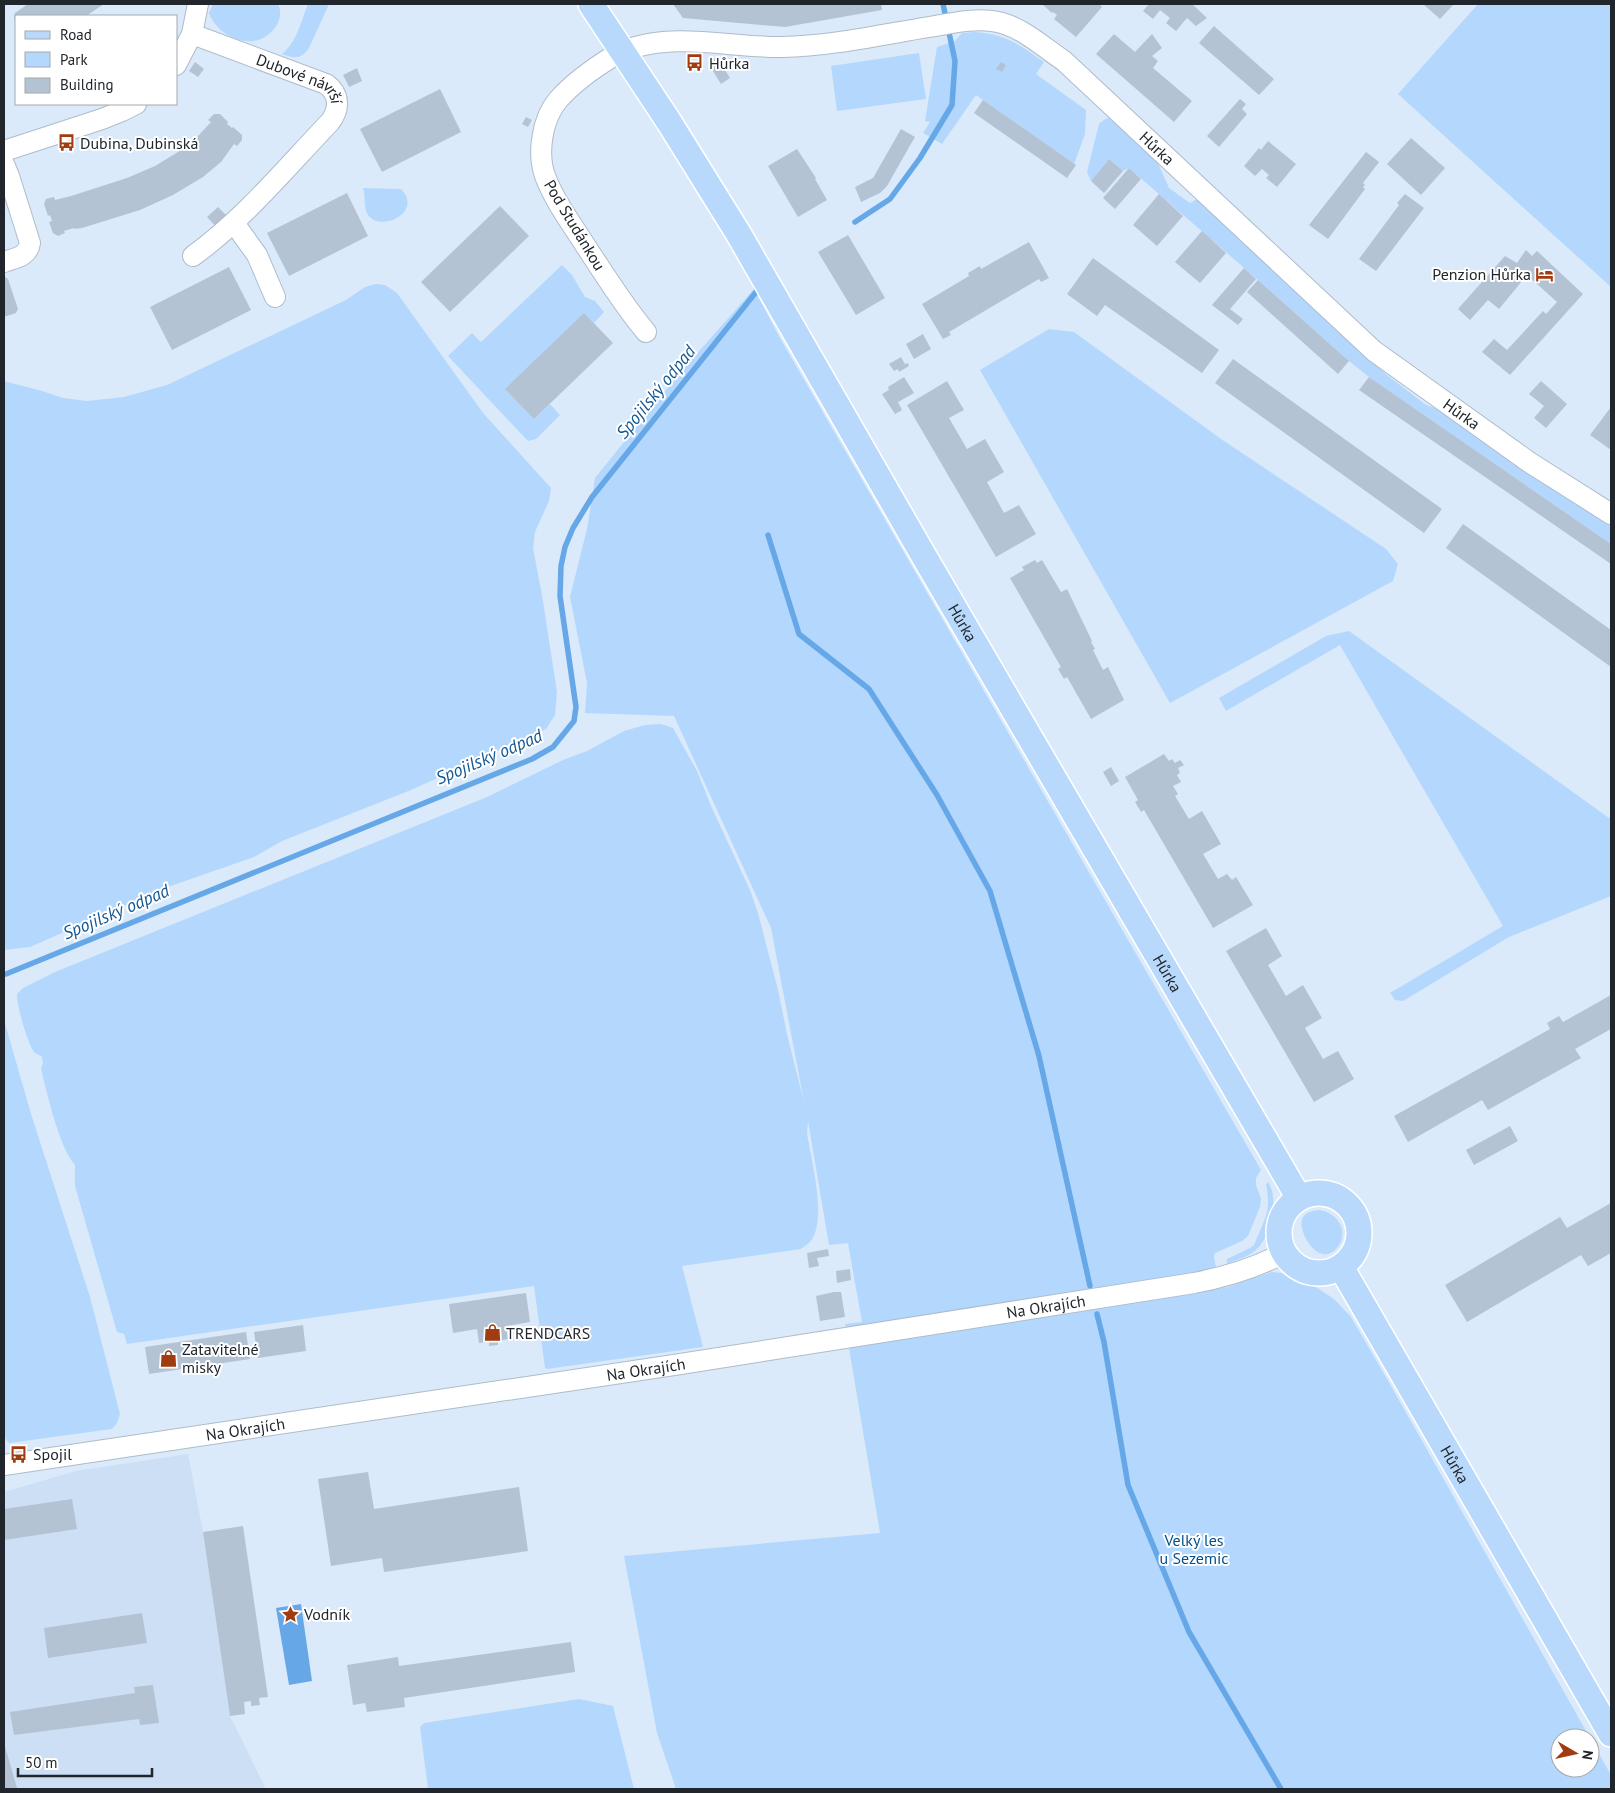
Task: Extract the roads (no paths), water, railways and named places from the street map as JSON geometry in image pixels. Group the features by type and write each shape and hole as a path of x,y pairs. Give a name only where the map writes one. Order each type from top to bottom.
{"main road":[{"name":"Hůrka","path":"591,4 673,128 738,233 1299,1198"},
{"path":"1313,1193 1331,1195 1344,1201 1353,1212 1359,1230 1358,1244 1352,1256 1340,1267 1325,1273 1311,1273 1298,1268 1284,1253 1279,1237 1280,1223 1286,1210 1299,1198 1313,1193"},
{"name":"Hůrka","path":"1340,1267 1611,1734"}],"street":[{"path":"178,61 192,34 198,4"},
{"name":"Hůrka","path":"622,51 650,43 672,41 766,47 805,45 984,20 1003,23 1032,39 1064,61 1374,351 1529,462 1611,514"},
{"name":"Dubové návrší","path":"192,34 321,81 331,87 338,101 337,112 330,122 234,222 193,256"},
{"name":"Pod Studánkou","path":"622,51 608,59 558,101 546,123 542,140 542,157 544,174 554,194 624,304 646,332"},
{"path":"4,151 102,119 134,105"},
{"path":"4,164 10,176 30,243 26,253 4,262"},
{"path":"234,222 257,255 275,297"},
{"name":"Na Okrajích","path":"4,1466 674,1366 1194,1283 1234,1274 1284,1253"}],"water":[{"path":"301,1604 312,1681 289,1685 276,1608"}],"waterway":[{"name":"Spojilský odpad","path":"855,222 890,199 920,158 952,105 955,61 943,4"},
{"name":"Spojilský odpad","path":"6,974 532,759 553,747 574,721 576,707 560,596 561,566 565,547 573,528 592,497 756,292"},
{"path":"768,535 799,634 869,689 937,795 990,891 1039,1056 1090,1286"},
{"path":"1097,1314 1104,1342 1128,1485 1189,1632 1281,1789"}],"place":[{"name":"Hůrka","path":"695,63"},
{"name":"Dubina, Dubinská","path":"66,143"},
{"name":"Penzion Hůrka","path":"1545,274"},
{"name":"TRENDCARS","path":"492,1333"},
{"name":"Zatavitelné misky","path":"168,1358"},
{"name":"Spojil","path":"19,1454"},
{"name":"Vodník","path":"290,1614"}],"park label":[{"name":"Velký les u Sezemic","path":"1194,1549"}]}
